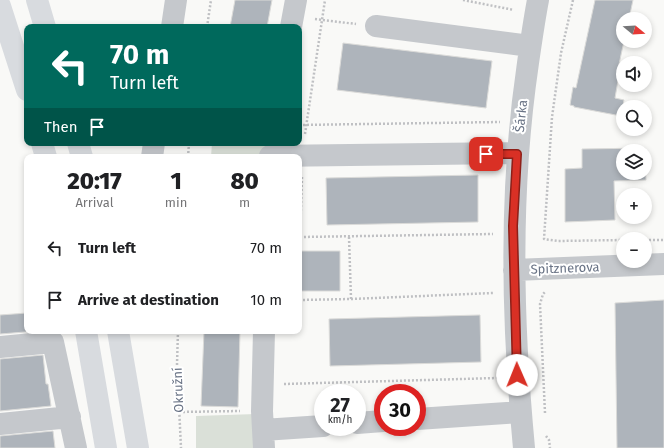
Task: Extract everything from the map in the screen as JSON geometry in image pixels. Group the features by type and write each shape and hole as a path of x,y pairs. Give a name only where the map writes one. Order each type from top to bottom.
{"highway":[{"path":"36,0 44,24"},
{"path":"0,6 24,81"},
{"path":"87,334 106,448"},
{"path":"119,334 138,448"}],"street":[{"path":"172,24 176,0"},
{"name":"Šárka","path":"524,448 517,375 513,226 521,109 530,46 529,5"},
{"path":"376,26 530,46"},
{"path":"271,152 287,154"},
{"path":"303,156 517,154"},
{"name":"Spitznerova","path":"514,270 664,264"},
{"path":"264,334 263,430 314,427"},
{"path":"0,347 53,342 76,448"},
{"path":"426,418 520,412"},
{"path":"0,424 70,417"}],"path":[{"path":"207,24 211,0"},
{"path":"302,183 303,156 307,125 326,0"},
{"path":"463,0 529,5"},
{"path":"573,0 561,53 552,117 544,239 558,241 616,240"},
{"path":"293,14 323,20 376,26"},
{"path":"302,125 506,122"},
{"path":"302,237 499,234"},
{"path":"349,237 351,299"},
{"path":"652,240 664,240"},
{"path":"545,413 540,304 543,294 548,288"},
{"path":"302,300 500,293"},
{"name":"Okružní","path":"178,334 177,364 181,448"},
{"path":"263,384 503,378"},
{"path":"179,412 263,430"},
{"path":"546,429 546,436 549,440 550,448"}],"shaded area":[{"path":"212,146 269,146 268,154 211,154"},
{"path":"257,414 258,448 196,448 196,416"}],"building":[{"path":"235,0 272,0 268,24 231,24"},
{"path":"595,0 633,0 630,12 616,12 616,48 622,48 621,56 616,56 615,98 624,100 616,100 616,115 570,105 573,87 576,88"},
{"path":"343,43 492,61 486,108 337,90"},
{"path":"616,148 616,180 646,180 614,181 615,220 565,222 565,169 582,168 582,149"},
{"path":"478,175 478,222 327,225 326,178"},
{"path":"302,251 340,251 340,291 302,291"},
{"path":"664,300 664,448 617,448 615,303"},
{"path":"24,313 24,332 0,334 0,315"},
{"path":"480,315 481,362 330,366 329,319"},
{"path":"204,334 240,334 238,407 201,406"},
{"path":"43,355 46,384 48,384 51,406 0,411 0,359"},
{"path":"53,431 55,448 0,448 0,436"}],"route":[{"path":"486,154 517,154 513,226 517,375"}]}
